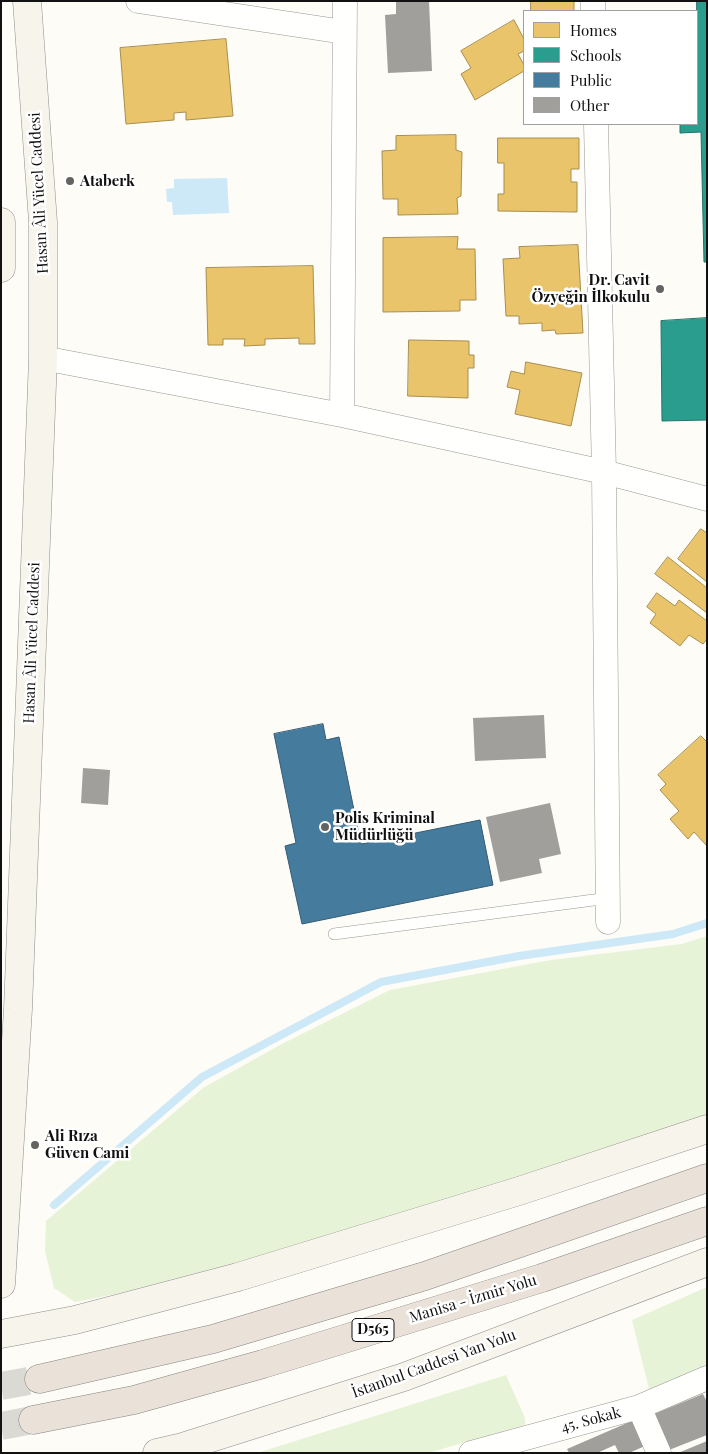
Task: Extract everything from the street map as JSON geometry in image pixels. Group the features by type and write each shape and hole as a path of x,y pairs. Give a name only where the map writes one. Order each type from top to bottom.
{"highway":[{"name":"D565","path":"38,1379 213,1339 425,1276 707,1178"},
{"name":"Manisa - İzmir Yolu","path":"33,1420 134,1400 263,1364 542,1278 707,1221"}],"main road":[{"name":"Hasan Âli Yücel Caddesi","path":"1,1284 11,961 43,358 43,222 26,1"},
{"path":"1,222 1,268"},
{"path":"1,1334 74,1320 238,1277 520,1191 707,1129"},
{"name":"İstanbul Caddesi Yan Yolu","path":"169,1451 404,1377 707,1262"}],"street":[{"path":"138,1 344,32"},
{"path":"342,415 345,1"},
{"path":"596,125 604,472 608,922"},
{"path":"43,358 342,415 604,472 707,499"},
{"name":"45. Sokak","path":"471,1453 639,1407 707,1378"},
{"path":"639,1407 660,1453"}],"lane":[{"path":"334,934 609,898"}],"green space":[{"path":"707,936 707,1120 280,1251 116,1294 75,1302 54,1288 45,1251 46,1221 203,1088 280,1045 390,990 551,960 682,944"},
{"path":"707,1287 707,1370 650,1393 632,1320"},
{"path":"506,1375 525,1418 525,1425 428,1453 257,1453"}],"water":[{"path":"227,178 229,213 173,215 172,202 167,202 166,189 174,188 174,179"}],"building: Homes":[{"path":"531,1 574,1 574,10 531,10"},
{"path":"514,20 523,37 523,52 518,54 523,63 523,72 475,100 461,74 471,68 461,51"},
{"path":"226,39 233,116 186,120 186,112 174,113 174,120 126,124 120,48"},
{"path":"456,135 456,150 462,152 461,196 457,198 458,214 398,215 398,199 383,199 382,151 396,150 396,136"},
{"path":"498,138 579,138 579,169 571,169 571,182 577,182 577,212 498,211 498,194 504,194 504,163 498,163"},
{"path":"458,237 457,249 475,249 476,300 460,300 460,311 383,312 383,238"},
{"path":"578,245 583,333 556,334 555,330 542,331 542,323 519,324 519,316 506,316 503,259 520,258 519,247"},
{"path":"313,266 315,344 299,344 299,338 265,339 265,345 244,346 245,339 223,339 223,345 208,345 206,268"},
{"path":"409,340 469,341 469,355 474,355 474,368 468,368 468,398 408,396"},
{"path":"526,362 582,373 571,426 515,414 520,390 507,387 511,371 524,374"},
{"path":"701,529 707,533 707,582 678,559"},
{"path":"668,557 707,588 707,613 655,574"},
{"path":"657,593 675,606 679,600 707,621 707,639 703,644 689,635 680,646 650,623 656,614 647,607"},
{"path":"701,736 707,742 707,846 694,832 688,839 670,819 679,811 660,790 666,784 658,775"}],"building: Schools":[{"path":"697,1 707,1 707,262 704,262 701,132 680,133 680,125 698,125"},
{"path":"707,318 707,420 662,421 661,321"}],"building: Public":[{"name":"Polis Kriminal Müdürlüğü","path":"323,724 326,740 339,737 361,844 480,820 493,885 302,924 285,846 296,843 274,734"}],"building: Other":[{"path":"396,1 429,1 432,71 388,73 385,15 396,14"},
{"path":"544,715 546,758 475,761 473,718"},
{"path":"83,768 110,770 108,805 81,803"},
{"path":"550,803 561,854 539,859 542,873 500,882 486,817"},
{"path":"703,1394 707,1402 707,1435 669,1450 654,1414"},
{"path":"634,1420 645,1446 629,1453 619,1453 615,1445 597,1453 569,1453 567,1449"},
{"path":"707,1441 707,1453 678,1453"}],"waterway":[{"path":"54,1205 202,1077 381,982 519,956 673,934 707,923"}],"tunnel":[{"path":"1,1386 39,1379"},
{"path":"1,1426 33,1420"}],"place":[{"name":"Ataberk","path":"70,181"},
{"name":"Dr. Cavit Özyeğin İlkokulu","path":"660,289"},
{"name":"Polis Kriminal Müdürlüğü","path":"325,827"},
{"name":"Ali Rıza Güven Cami","path":"35,1145"}]}
